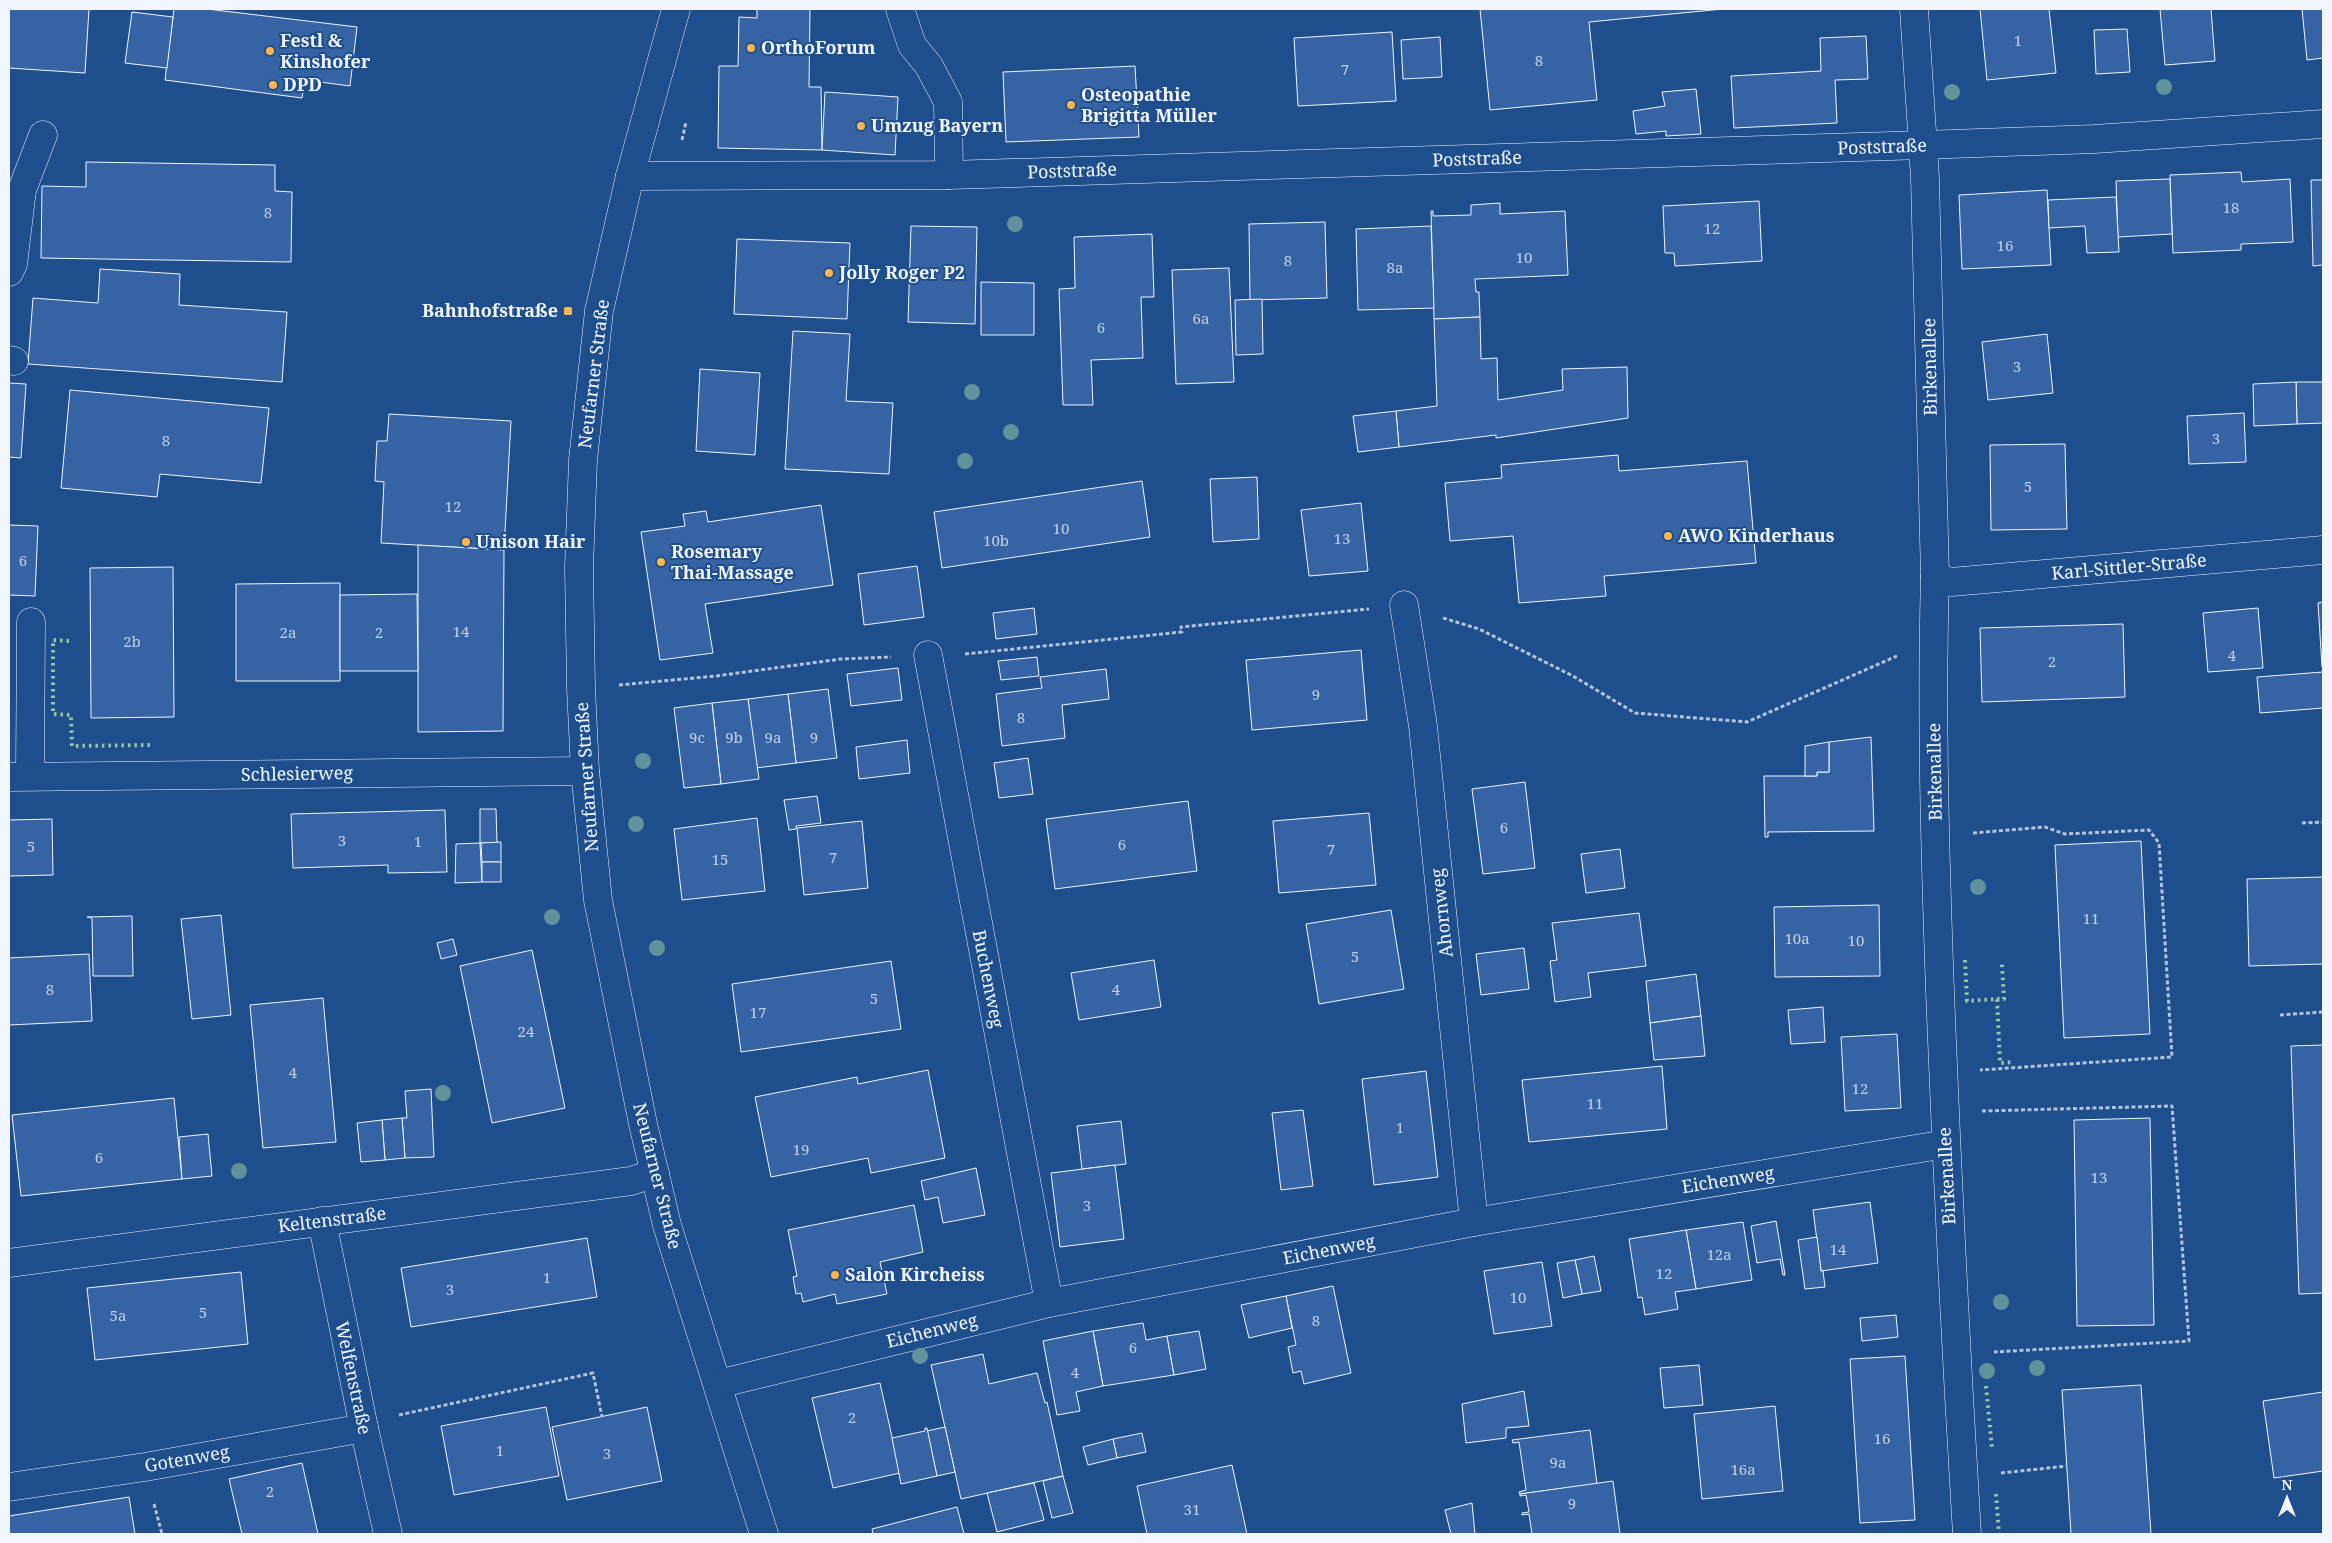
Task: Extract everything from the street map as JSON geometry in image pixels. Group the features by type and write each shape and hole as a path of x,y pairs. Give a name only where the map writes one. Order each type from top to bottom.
{"street":[{"name":"Neufarner Straße","path":"676,9 630,176 599,311 583,460 579,567 581,688 585,771 598,900 619,1012 655,1174 667,1225 764,1534"},
{"path":"900,9 912,45 929,66 948,102 949,175"},
{"name":"Birkenallee","path":"1914,9 1923,145 1935,577 1933,643 1936,890 1946,1144 1967,1534"},
{"name":"Poststraße","path":"630,176 949,175 2094,139 2323,124"},
{"path":"9,272 13,264 22,190 43,135"},
{"name":"Karl-Sittler-Straße","path":"1935,577 1951,582 2323,550"},
{"name":"Ahornweg","path":"1404,605 1423,726 1474,1222"},
{"path":"20,777 31,622"},
{"name":"Buchenweg","path":"928,655 1048,1303"},
{"name":"Schlesierweg","path":"20,777 585,771"},
{"name":"Eichenweg","path":"718,1384 1048,1303 1474,1222 1946,1144"},
{"name":"Keltenstraße","path":"9,1263 631,1181 655,1174"},
{"name":"Welfenstraße","path":"322,1221 364,1428 388,1534"},
{"name":"Gotenweg","path":"9,1486 145,1467 364,1428"}],"path":[{"path":"581,688 716,676 841,659 966,654 1182,632 1181,627 1404,605 1479,629 1573,676 1635,713 1747,722 1897,655 1933,643"},
{"path":"2302,823 2323,822"},
{"path":"1972,833 2046,827 2065,834 2149,830 2159,843 2172,1057 1974,1071"},
{"path":"2280,1015 2323,1012"},
{"path":"1976,1111 2172,1106 2189,1341 1988,1352"},
{"path":"391,1417 593,1373 602,1417"},
{"path":"1998,1473 2067,1466"}],"building":[{"path":"9,9 89,9 85,73 9,68"},
{"path":"174,9 207,9 357,27 350,86 305,80 302,98 165,80"},
{"path":"757,9 810,9 809,87 821,87 822,150 718,148 719,66 738,66 739,17 757,18"},
{"path":"1480,9 1723,9 1589,22 1597,100 1490,110"},
{"path":"1980,9 2049,9 2056,73 1987,80"},
{"path":"2160,9 2211,9 2215,61 2165,65"},
{"path":"2302,9 2323,9 2323,58 2307,60"},
{"path":"132,12 173,17 167,68 125,63"},
{"path":"2127,29 2130,72 2096,74 2094,30"},
{"path":"1392,32 1396,101 1298,106 1294,38"},
{"path":"1866,36 1868,79 1835,80 1837,123 1734,128 1731,76 1821,71 1820,38"},
{"path":"1440,37 1442,77 1403,79 1401,40"},
{"name":"Osteopathie Brigitta Müller","path":"1135,66 1139,137 1006,142 1003,72"},
{"path":"1696,89 1701,134 1666,136 1666,131 1636,134 1633,111 1665,106 1662,92"},
{"path":"825,92 898,97 895,155 822,150"},
{"path":"86,162 275,165 275,191 292,192 291,262 41,258 42,186 86,187"},
{"path":"2241,172 2242,182 2290,179 2293,242 2241,244 2241,250 2173,253 2170,175"},
{"path":"2170,179 2172,234 2118,237 2116,181"},
{"path":"2311,180 2323,180 2323,265 2313,266"},
{"path":"2047,190 2051,265 1962,269 1959,195"},
{"path":"2116,197 2119,252 2087,253 2085,226 2049,228 2048,200"},
{"path":"1759,201 1762,261 1675,266 1674,253 1665,253 1663,206"},
{"path":"1500,203 1500,214 1565,211 1568,275 1475,279 1476,292 1479,292 1480,317 1434,319 1431,211 1433,211 1433,216 1471,215 1471,205"},
{"path":"1325,222 1327,298 1250,300 1249,224"},
{"path":"911,226 977,227 975,324 908,322"},
{"path":"1431,226 1434,308 1358,310 1356,229"},
{"path":"1152,234 1154,297 1141,297 1143,358 1091,360 1093,405 1063,405 1059,289 1075,288 1074,237"},
{"path":"737,239 850,243 847,319 734,314"},
{"path":"1229,268 1234,382 1176,384 1172,270"},
{"path":"100,269 180,274 179,305 287,312 282,382 28,364 33,298 98,303"},
{"path":"981,282 1034,283 1034,335 981,335"},
{"path":"1262,299 1263,354 1236,355 1235,300"},
{"path":"1480,317 1481,359 1497,358 1498,400 1563,390 1562,369 1627,367 1628,418 1496,438 1496,435 1399,447 1396,411 1437,406 1434,319"},
{"path":"793,331 850,334 846,401 893,403 889,474 785,469"},
{"path":"2047,334 2053,393 1988,400 1982,342"},
{"path":"700,369 760,373 755,455 696,451"},
{"path":"2296,382 2323,382 2323,423 2297,424"},
{"path":"2296,382 2297,424 2254,426 2253,384"},
{"path":"9,383 26,384 21,458 9,457"},
{"path":"70,390 269,408 261,483 160,474 157,497 61,488"},
{"path":"1396,411 1399,447 1358,452 1353,416"},
{"path":"2244,413 2246,462 2189,464 2187,416"},
{"path":"389,414 511,421 504,550 381,543 384,482 375,481 377,441 387,441"},
{"path":"2065,444 2067,529 1991,530 1990,445"},
{"path":"1618,455 1619,471 1747,461 1756,563 1604,576 1606,596 1519,603 1513,536 1450,541 1445,483 1502,478 1501,465"},
{"path":"1257,477 1259,539 1213,542 1210,479"},
{"path":"1142,481 1150,537 942,568 934,512"},
{"path":"1361,503 1368,571 1309,576 1301,510"},
{"path":"821,505 833,585 705,604 713,653 660,660 641,532 685,526 683,514 706,511 708,522"},
{"path":"9,525 38,526 35,596 9,595"},
{"path":"418,545 504,550 503,731 418,732"},
{"path":"917,566 924,617 864,625 858,574"},
{"path":"173,567 174,717 91,718 90,568"},
{"path":"340,583 340,681 236,681 236,584"},
{"path":"417,594 418,671 340,671 340,595"},
{"path":"2323,602 2323,667 2322,667 2318,603"},
{"path":"1034,608 1037,634 996,639 993,613"},
{"path":"2258,608 2263,668 2208,672 2203,613"},
{"path":"2123,624 2125,697 1982,702 1980,628"},
{"path":"1361,650 1367,720 1252,730 1246,660"},
{"path":"1037,657 1039,676 1001,680 998,661"},
{"path":"898,668 902,700 851,706 847,674"},
{"path":"1106,669 1109,699 1062,705 1065,738 1002,746 996,694 1042,688 1040,677"},
{"path":"2323,672 2323,708 2260,713 2257,677"},
{"path":"828,689 837,758 796,763 788,694"},
{"path":"788,694 796,763 756,768 748,699"},
{"path":"748,699 759,779 721,784 712,703"},
{"path":"712,703 721,784 684,788 674,708"},
{"path":"1871,737 1874,831 1768,832 1768,837 1765,837 1764,776 1817,776 1817,772 1829,772 1829,742"},
{"path":"907,740 910,773 859,779 856,747"},
{"path":"1829,742 1829,772 1817,772 1817,776 1805,776 1805,746"},
{"path":"1028,758 1033,794 999,798 994,763"},
{"path":"1525,782 1535,868 1483,874 1472,789"},
{"path":"817,796 821,823 796,826 796,829 789,830 784,800"},
{"path":"1188,801 1197,871 1055,889 1046,819"},
{"path":"480,809 496,809 497,843 480,843"},
{"path":"445,810 447,872 388,873 388,865 293,868 291,814"},
{"path":"1369,813 1376,885 1279,893 1273,821"},
{"path":"757,818 765,891 682,900 674,829"},
{"path":"52,819 53,875 9,876 9,820"},
{"path":"862,821 868,888 804,895 797,828"},
{"path":"2141,841 2150,1034 2064,1038 2055,845"},
{"path":"501,842 501,862 482,862 481,843"},
{"path":"480,843 482,882 455,883 456,844"},
{"path":"1620,849 1625,888 1586,893 1581,854"},
{"path":"482,862 501,862 501,882 482,882"},
{"path":"2323,877 2323,964 2249,966 2247,879"},
{"path":"1879,905 1880,976 1775,977 1774,907"},
{"path":"1391,910 1404,989 1319,1004 1306,924"},
{"path":"1639,913 1646,966 1588,973 1591,997 1555,1002 1550,961 1557,960 1552,923"},
{"path":"221,915 231,1015 192,1019 181,919"},
{"path":"132,916 133,976 93,976 92,918 87,917"},
{"path":"453,939 457,955 441,959 437,943"},
{"path":"1524,948 1529,989 1481,995 1476,954"},
{"path":"532,950 565,1108 492,1123 460,966"},
{"path":"89,954 92,1021 9,1025 9,958"},
{"path":"1154,960 1161,1007 1079,1020 1071,973"},
{"path":"891,961 901,1029 741,1052 732,984"},
{"path":"1696,974 1701,1016 1650,1023 1646,981"},
{"path":"323,998 336,1142 263,1148 250,1005"},
{"path":"1823,1007 1825,1042 1791,1044 1788,1010"},
{"path":"1701,1016 1705,1056 1654,1060 1650,1023"},
{"path":"1897,1034 1901,1108 1845,1111 1841,1037"},
{"path":"2323,1045 2323,1293 2299,1294 2291,1046"},
{"path":"1662,1066 1667,1129 1529,1142 1522,1080"},
{"path":"928,1070 945,1158 871,1173 868,1158 771,1177 755,1097 857,1077 858,1084"},
{"path":"1426,1071 1438,1177 1374,1185 1362,1079"},
{"path":"431,1089 434,1157 405,1158 402,1118 407,1118 405,1091"},
{"path":"174,1098 182,1179 21,1196 12,1115"},
{"path":"1303,1110 1313,1186 1281,1190 1272,1113"},
{"path":"402,1118 405,1158 385,1160 382,1120"},
{"path":"2150,1118 2154,1325 2077,1326 2074,1120"},
{"path":"382,1120 385,1160 361,1162 357,1123"},
{"path":"1121,1121 1126,1164 1082,1169 1077,1126"},
{"path":"208,1134 212,1176 182,1179 179,1137"},
{"path":"1115,1165 1124,1239 1060,1247 1051,1173"},
{"path":"976,1168 985,1215 943,1223 938,1197 925,1200 921,1181"},
{"path":"1870,1202 1878,1263 1821,1271 1813,1210"},
{"path":"914,1205 923,1252 880,1262 887,1294 837,1304 835,1294 803,1302 801,1293 796,1294 793,1277 797,1276 788,1230"},
{"path":"1776,1221 1785,1275 1783,1275 1780,1259 1757,1263 1751,1226"},
{"path":"1743,1222 1752,1280 1696,1289 1686,1230"},
{"path":"1686,1230 1696,1289 1675,1292 1678,1309 1645,1315 1642,1297 1638,1298 1629,1239"},
{"path":"1817,1237 1825,1287 1805,1289 1798,1240"},
{"path":"587,1238 597,1297 411,1327 401,1268"},
{"path":"1594,1256 1601,1291 1582,1294 1575,1260"},
{"path":"1575,1260 1582,1294 1563,1298 1557,1263"},
{"path":"1542,1262 1552,1326 1494,1334 1484,1271"},
{"path":"241,1272 248,1344 95,1360 87,1288"},
{"path":"1333,1286 1351,1373 1304,1384 1301,1371 1293,1373 1288,1347 1296,1345 1286,1296"},
{"path":"1286,1296 1292,1328 1249,1338 1241,1305"},
{"path":"1896,1315 1898,1337 1862,1341 1860,1318"},
{"path":"1143,1323 1146,1340 1167,1336 1174,1375 1103,1386 1093,1331"},
{"path":"1093,1331 1103,1386 1076,1392 1080,1411 1057,1415 1043,1341"},
{"path":"1199,1331 1206,1369 1174,1375 1167,1336"},
{"path":"983,1354 989,1384 1037,1373 1045,1403 1047,1402 1063,1476 961,1499 931,1365"},
{"path":"1905,1356 1915,1520 1860,1523 1850,1359"},
{"path":"1699,1365 1703,1405 1664,1408 1660,1368"},
{"path":"880,1383 900,1473 833,1488 812,1398"},
{"path":"2141,1385 2151,1534 2071,1534 2062,1390"},
{"path":"1524,1391 1529,1426 1506,1428 1506,1438 1466,1443 1462,1404"},
{"path":"2323,1392 2323,1471 2274,1478 2263,1401"},
{"path":"1775,1406 1783,1491 1702,1499 1694,1414"},
{"path":"546,1407 559,1476 454,1495 441,1426"},
{"path":"647,1407 662,1481 567,1500 552,1427"},
{"path":"945,1427 955,1472 937,1476 927,1431"},
{"path":"925,1428 927,1428 937,1476 901,1484 892,1438 925,1431"},
{"path":"1590,1430 1597,1484 1520,1494 1519,1492 1526,1490 1519,1442 1513,1443 1512,1440"},
{"path":"1142,1433 1146,1452 1117,1458 1113,1439"},
{"path":"1113,1439 1117,1458 1088,1465 1083,1447"},
{"path":"302,1463 318,1534 242,1534 229,1479"},
{"path":"1232,1465 1247,1534 1147,1534 1137,1486"},
{"path":"1063,1476 1073,1513 1052,1518 1043,1481"},
{"path":"1613,1481 1620,1534 1532,1534 1529,1514 1522,1515 1522,1513 1529,1512 1526,1495 1520,1496 1520,1494"},
{"path":"1034,1483 1044,1520 997,1532 987,1493"},
{"path":"129,1497 135,1534 9,1534 9,1516"},
{"path":"1472,1503 1475,1534 1451,1534 1445,1510"},
{"path":"957,1507 964,1534 873,1534 872,1529"}],"hedge":[{"path":"69,641 53,640 53,714 71,715 72,746 153,745"},
{"path":"1965,960 1967,1001 1997,999 2000,1063 2014,1062"},
{"path":"1997,999 2004,999 2002,964"},
{"path":"1986,1386 1992,1449"},
{"path":"1996,1494 1999,1534"}],"place":[{"name":"OrthoForum","path":"751,48"},
{"name":"Festl & Kinshofer","path":"270,51"},
{"name":"DPD","path":"273,85"},
{"name":"Osteopathie Brigitta Müller","path":"1071,105"},
{"name":"Umzug Bayern","path":"861,126"},
{"name":"Jolly Roger P2","path":"829,273"},
{"name":"Bahnhofstraße","path":"568,311"},
{"name":"AWO Kinderhaus","path":"1668,536"},
{"name":"Unison Hair","path":"466,542"},
{"name":"Rosemary Thai-Massage","path":"661,562"},
{"name":"Salon Kircheiss","path":"835,1275"}]}
